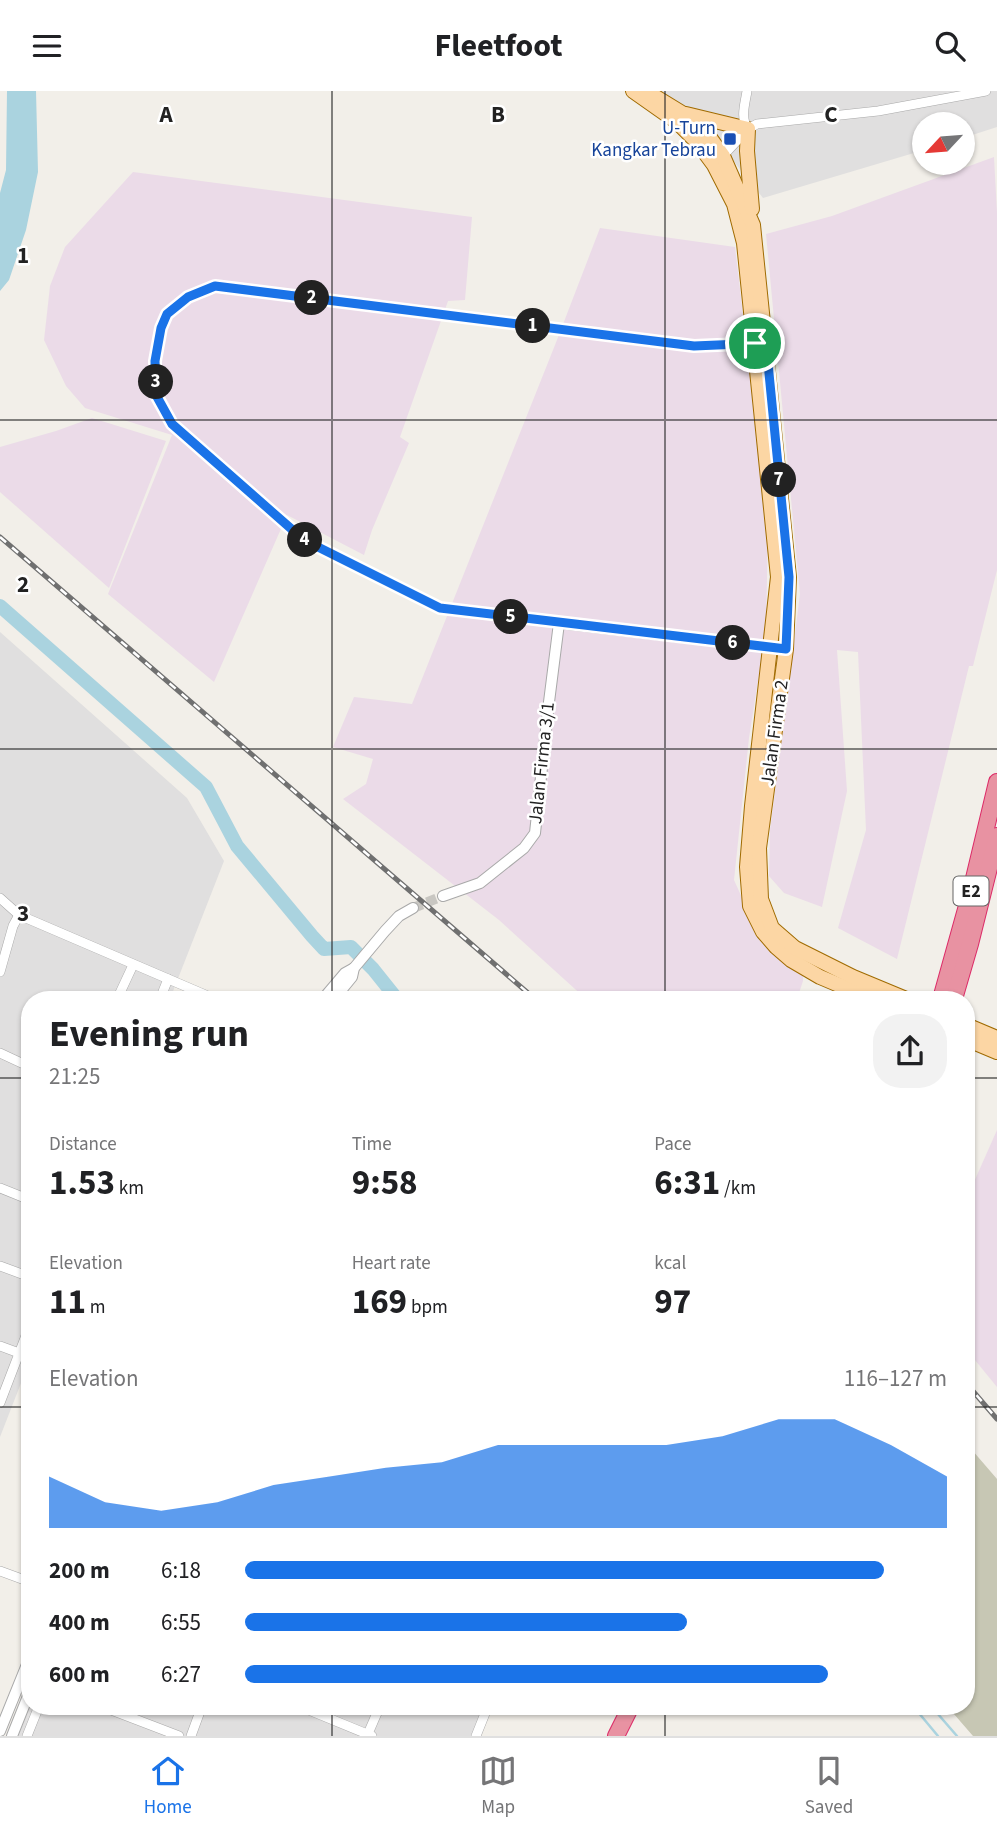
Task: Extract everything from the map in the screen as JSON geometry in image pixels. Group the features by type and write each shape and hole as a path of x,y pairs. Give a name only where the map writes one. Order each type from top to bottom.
{"highway":[{"name":"E2","path":"943,991 971,895 997,782"},
{"name":"E2","path":"956,991 971,944 997,836"},
{"path":"986,879 997,866"},
{"path":"616,1736 626,1715"},
{"path":"628,1736 638,1715"}],"main road":[{"name":"Jalan Firma 2","path":"633,91 677,122 719,160 744,243 760,343 789,577 752,806 747,867 750,907 762,932 791,960 820,977 853,991"},
{"name":"Jalan Firma 2","path":"646,91 682,113 708,135 753,225 760,343"},
{"path":"682,113 748,129 747,151 753,225"},
{"name":"Jalan Firma 2","path":"778,648 759,848 761,899 772,928 795,948 887,991"},
{"path":"975,1029 997,1038"},
{"path":"975,1043 997,1052"}],"street":[{"path":"747,91 744,122 748,129"},
{"path":"719,160 748,129 764,122 878,111 986,91"},
{"path":"760,343 686,345 215,286 188,297 167,314 161,328 155,361 156,395 172,424 304,540 440,608 778,648"},
{"name":"Jalan Firma 3/1","path":"443,896 480,883 524,848 535,833 559,623"},
{"path":"0,898 19,915 196,991"},
{"path":"330,991 345,973 354,968 399,916 414,908"},
{"path":"0,972 13,926 19,915"},
{"path":"121,991 133,965"},
{"path":"341,991 352,977 354,968"},
{"path":"163,991 168,979"},
{"path":"0,1053 21,1063"},
{"path":"0,1188 21,1196"},
{"path":"0,1266 21,1274"},
{"path":"0,1346 19,1353"},
{"path":"0,1403 21,1348"},
{"path":"0,1571 21,1579"},
{"path":"0,1731 21,1682"},
{"path":"12,1736 21,1714"},
{"path":"27,1736 35,1715"},
{"path":"124,1715 179,1736"},
{"path":"191,1736 199,1715"},
{"path":"321,1715 369,1735 377,1715"},
{"path":"476,1736 484,1715"}],"shaded area":[{"path":"657,91 997,91 997,127 975,134 975,112 912,112 912,154 763,198 712,134"},
{"path":"994,157 997,213 997,570 973,666 969,666 897,959 838,928 866,830 858,652 837,650 847,791 822,907 784,893 769,876 770,830 800,594 766,234 832,216 945,175 975,175 975,164"},
{"path":"133,172 472,217 465,300 448,301 400,437 409,443 364,555 287,515 214,682 108,594 172,435 85,408 66,386 44,340 50,286 65,247"},
{"path":"600,228 735,247 768,525 766,630 749,738 734,880 757,931 803,974 800,991 577,991 499,920 343,799 366,784 373,759 333,747 354,697 412,704"},
{"path":"92,418 166,441 109,588 0,492 0,447"},
{"path":"0,632 187,798 224,861 173,991 21,991 21,1383 0,1437"},
{"path":"997,1130 997,1387 975,1360 975,1180"},
{"path":"975,1453 997,1479 997,1736 973,1736 955,1715 975,1715"},
{"path":"26,1715 480,1715 471,1736 18,1736"}],"water":[{"path":"7,91 36,91 38,172 26,230 9,280 0,291 0,193 6,170"}],"waterway":[{"path":"0,606 206,787 237,846 324,949 351,947 391,991"},
{"path":"920,1715 938,1736"},
{"path":"939,1715 957,1736"}],"tunnel":[{"path":"413,908 443,896"}],"railway":[{"path":"0,537 526,991"},
{"path":"975,1393 997,1419"}],"place":[{"name":"U-Turn Kangkar Tebrau","path":"730,139"}],"route":[{"path":"215,286 694,346 755,343 766,343 789,577 786,649 440,608 304,540 172,424 156,395 155,361 161,328 167,314 188,297 215,286"}]}
